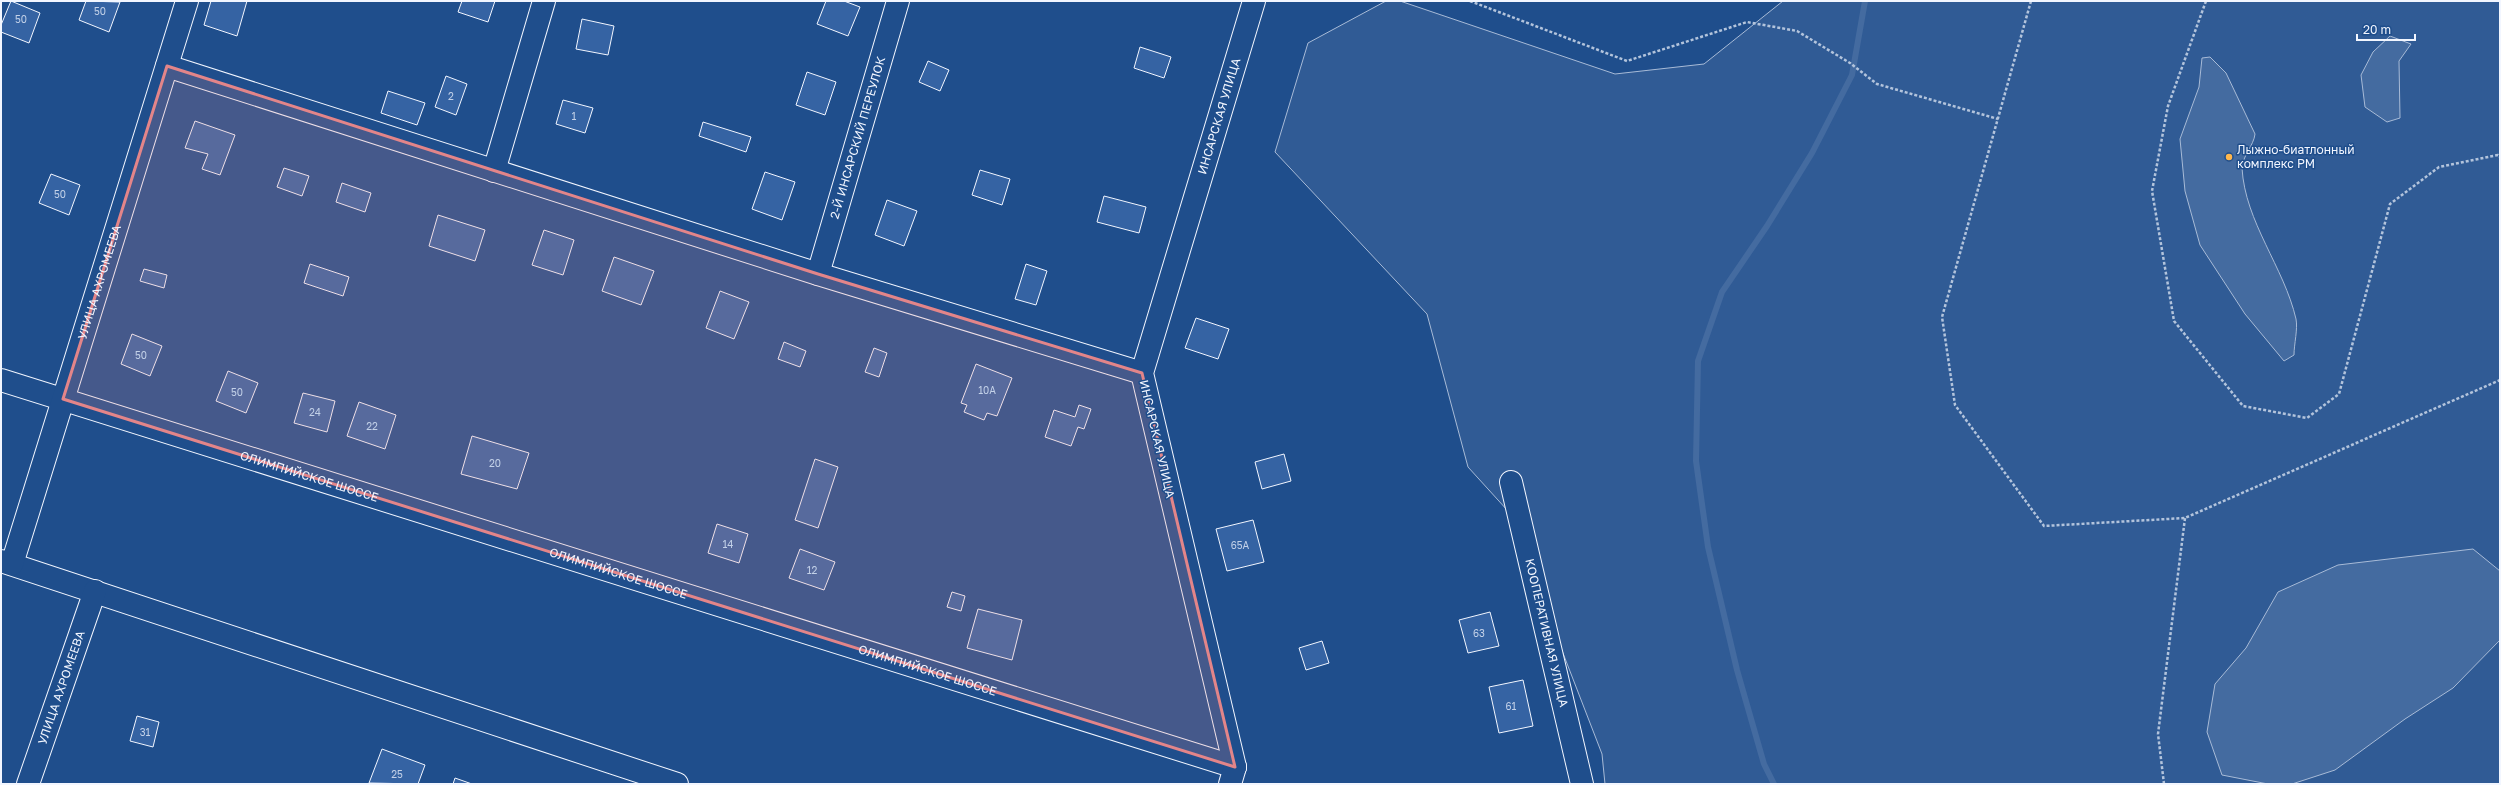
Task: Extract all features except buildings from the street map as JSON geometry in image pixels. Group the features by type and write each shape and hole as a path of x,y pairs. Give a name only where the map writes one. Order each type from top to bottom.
{"street":[{"name":"УЛИЦА АХРОМЕЕВА","path":"6,562 63,399 187,1"},
{"path":"494,170 544,1"},
{"name":"2-Й ИНСАРСКИЙ ПЕРЕУЛОК","path":"818,274 898,1"},
{"name":"ИНСАРСКАЯ УЛИЦА","path":"1233,775 1142,373 1254,1"},
{"path":"167,66 818,274 1142,373"},
{"name":"ОЛИМПИЙСКОЕ ШОССЕ","path":"1,380 1233,775"},
{"name":"КООПЕРАТИВНАЯ УЛИЦА","path":"1511,482 1582,784"},
{"path":"6,562 677,784"},
{"name":"УЛИЦА АХРОМЕЕВА","path":"28,784 95,591"}],"path":[{"path":"1470,1 1627,60 1747,22 1797,31 1850,63 1876,84 1998,119"},
{"path":"2031,1 1942,317 1955,405 2044,526 2185,518 2500,380"},
{"path":"2206,1 2168,106 2152,191 2174,321 2243,406 2307,418 2339,394 2390,204 2439,167 2498,155 2500,157"},
{"path":"2164,784 2158,734 2185,518"}],"highlighted area":[{"path":"167,66 818,274 1142,373 1235,767 63,399"}],"shaded area":[{"path":"1386,1 1400,1 1615,74 1704,64 1783,1 2500,1 2500,784 1605,784 1602,754 1508,511 1468,467 1427,314 1275,152 1308,43"},
{"path":"2390,36 2411,44 2399,61 2400,118 2387,122 2365,107 2361,75 2373,52"},
{"path":"2210,57 2226,73 2255,134 2242,168 2245,188 2257,226 2283,281 2296,319 2297,327 2294,355 2284,361 2245,314 2200,245 2185,191 2180,139 2199,87 2202,58"},
{"path":"2473,549 2500,571 2500,640 2453,688 2405,719 2335,770 2292,784 2268,784 2222,775 2207,732 2215,684 2246,648 2278,592 2338,565"}],"waterway":[{"path":"1774,784 1764,764 1737,670 1708,547 1696,461 1698,361 1722,292 1767,226 1812,153 1852,75 1865,1"}],"place":[{"name":"Лыжно-биатлонный комплекс РМ","path":"2229,157"}]}
